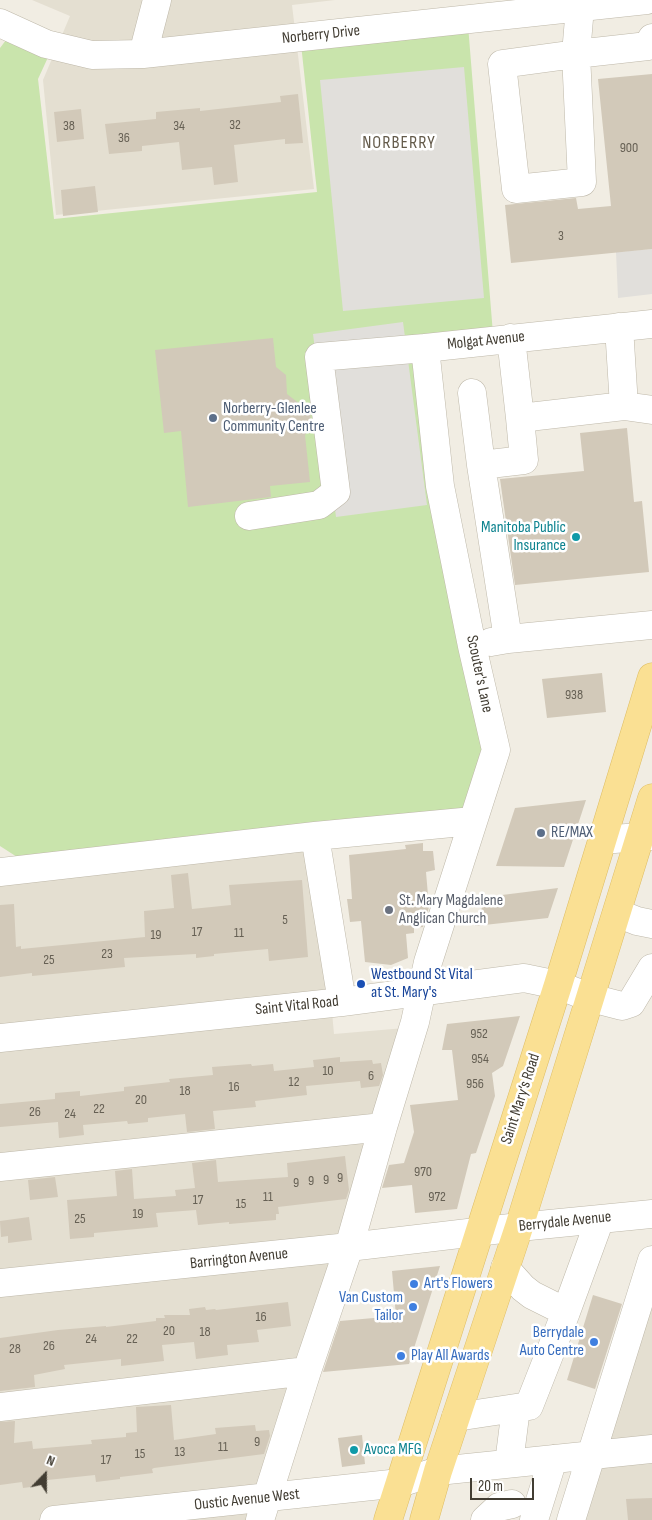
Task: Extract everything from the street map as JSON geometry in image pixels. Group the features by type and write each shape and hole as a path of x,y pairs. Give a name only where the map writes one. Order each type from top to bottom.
{"main road":[{"name":"Saint Mary’s Road","path":"388,1520 558,985 652,677"},
{"path":"424,1520 438,1471 519,1227 591,998 635,919 652,798"}],"street":[{"path":"143,54 157,0"},
{"name":"Norberry Drive","path":"0,23 46,44 92,55 143,54 647,0"},
{"path":"580,7 576,54 582,182 516,189 502,64 576,54 648,46 652,38"},
{"name":"Molgat Avenue","path":"249,516 320,505 336,492 319,357 652,324"},
{"path":"619,327 624,406"},
{"path":"481,465 524,460 511,338"},
{"name":"Scouter's Lane","path":"263,1509 306,1371 349,1248 415,1022 428,962 496,750 472,646 440,486 425,348"},
{"path":"472,393 481,465 508,639"},
{"path":"520,418 624,406 652,410"},
{"path":"472,646 508,639 652,625"},
{"path":"0,850 13,871 315,836 473,821"},
{"path":"315,836 342,1002"},
{"path":"602,840 646,836"},
{"path":"635,919 652,945"},
{"name":"Saint Vital Road","path":"0,1038 342,1002 524,978 558,985 591,998 622,1006 631,1003 652,968"},
{"path":"0,1168 383,1127"},
{"name":"Berrydale Avenue","path":"479,1231 652,1214"},
{"path":"456,1417 529,1406 600,1219"},
{"name":"Barrington Avenue","path":"0,1283 349,1248 479,1231"},
{"path":"571,1520 652,1260"},
{"path":"505,1268 532,1295 566,1312"},
{"path":"0,1407 306,1371"},
{"path":"509,1463 516,1408"},
{"name":"Oustic Avenue West","path":"54,1520 263,1509 400,1483 438,1471 652,1448"},
{"path":"485,1520 499,1507 528,1508 553,1459"}],"shaded area":[{"path":"32,0 335,0 292,5 314,189 56,215 43,80 70,16"},
{"path":"464,67 484,298 343,311 320,80"},
{"path":"652,249 652,294 618,298 616,252"},
{"path":"403,322 427,505 336,517 313,334"},
{"path":"317,849 334,1034 405,1028 257,1520 0,1520 0,884"},
{"path":"652,1294 652,1520 580,1520"}],"green space":[{"name":"Norberry-Glenlee Community Centre","path":"468,25 493,334 421,343 490,750 467,816 28,864 0,846 0,48 9,36 50,53 38,79 54,219 317,192 301,44"}],"building":[{"path":"652,74 652,249 511,263 505,205 576,198 578,209 611,206 598,79"},
{"path":"298,94 303,143 285,144 285,139 234,145 238,182 214,185 212,167 182,170 179,142 142,146 142,151 109,154 105,124 156,119 156,112 200,108 200,111 281,102 280,96"},
{"path":"81,109 84,139 57,142 54,112"},
{"path":"95,186 98,212 63,216 61,190"},
{"path":"273,338 276,367 286,375 287,394 310,412 312,427 305,435 310,482 270,486 271,497 188,507 181,431 164,433 155,350"},
{"name":"Manitoba Public Insurance","path":"627,428 634,502 642,501 649,572 515,585 500,479 584,471 580,433"},
{"path":"602,673 606,712 547,718 542,679"},
{"name":"RE/MAX","path":"586,800 564,867 496,866 515,808"},
{"name":"St. Mary Magdalene Anglican Church","path":"423,843 423,851 433,851 435,870 426,872 429,907 423,927 414,928 414,933 406,934 408,958 391,965 365,962 361,921 350,922 347,899 352,899 349,855 406,849 405,845"},
{"path":"188,873 192,909 231,905 229,885 302,880 308,957 269,961 268,949 214,954 214,956 196,958 196,954 124,958 125,967 32,976 32,973 0,977 0,905 14,904 16,947 21,946 21,949 145,937 144,911 174,908 171,875"},
{"path":"558,888 548,918 475,926 486,897"},
{"path":"520,1016 503,1066 492,1073 495,1096 476,1153 471,1154 457,1209 415,1213 412,1185 382,1188 389,1165 404,1163 414,1132 410,1105 458,1100 452,1050 442,1050 447,1024"},
{"path":"340,1057 340,1062 372,1060 373,1064 381,1063 383,1075 379,1086 361,1088 360,1081 306,1086 307,1095 255,1101 256,1107 213,1111 215,1129 187,1132 185,1114 148,1118 148,1122 128,1124 127,1121 83,1125 84,1135 59,1138 58,1122 0,1127 0,1104 55,1099 55,1093 80,1091 80,1096 124,1091 124,1087 170,1082 169,1079 213,1075 212,1067 273,1064 274,1071 314,1067 313,1060"},
{"path":"345,1156 349,1190 346,1199 278,1207 279,1214 276,1214 276,1220 229,1224 229,1222 198,1225 196,1210 156,1213 158,1227 94,1233 94,1237 70,1239 67,1200 117,1196 115,1171 132,1169 134,1199 176,1196 175,1190 195,1188 192,1163 216,1160 218,1182 288,1177 287,1163"},
{"path":"55,1177 58,1197 30,1200 28,1180"},
{"path":"29,1217 32,1240 8,1243 8,1236 1,1237 0,1221"},
{"path":"440,1266 409,1364 323,1372 340,1321 396,1316 392,1271"},
{"name":"Berrydale Auto Centre","path":"593,1295 622,1304 595,1389 567,1380"},
{"path":"288,1302 291,1326 257,1330 259,1342 227,1345 228,1355 196,1359 194,1342 162,1345 164,1361 121,1366 121,1359 64,1365 65,1369 34,1375 35,1387 0,1391 0,1338 58,1330 156,1321 156,1318 165,1318 164,1315 190,1315 189,1309 205,1307 206,1310 216,1310"},
{"path":"171,1405 174,1440 216,1434 215,1428 255,1425 256,1431 269,1430 270,1436 264,1454 154,1468 152,1469 153,1473 96,1482 95,1475 38,1481 38,1486 23,1488 22,1482 0,1485 0,1422 15,1421 14,1443 32,1441 33,1449 92,1444 91,1440 126,1437 126,1433 137,1432 136,1407"},
{"name":"Avoca MFG","path":"362,1435 365,1464 342,1467 338,1438"},
{"path":"652,1498 652,1520 628,1520 626,1499"}],"place":[{"name":"Norberry-Glenlee Community Centre","path":"213,418"},
{"name":"Manitoba Public Insurance","path":"576,537"},
{"name":"RE/MAX","path":"541,833"},
{"name":"St. Mary Magdalene Anglican Church","path":"389,910"},
{"name":"Westbound St Vital at St. Mary's","path":"361,984"},
{"name":"Art's Flowers","path":"414,1284"},
{"name":"Van Custom Tailor","path":"413,1307"},
{"name":"Berrydale Auto Centre","path":"594,1342"},
{"name":"Play All Awards","path":"401,1356"},
{"name":"Avoca MFG","path":"354,1450"}],"district":[{"name":"NORBERRY","path":"399,143"}]}
